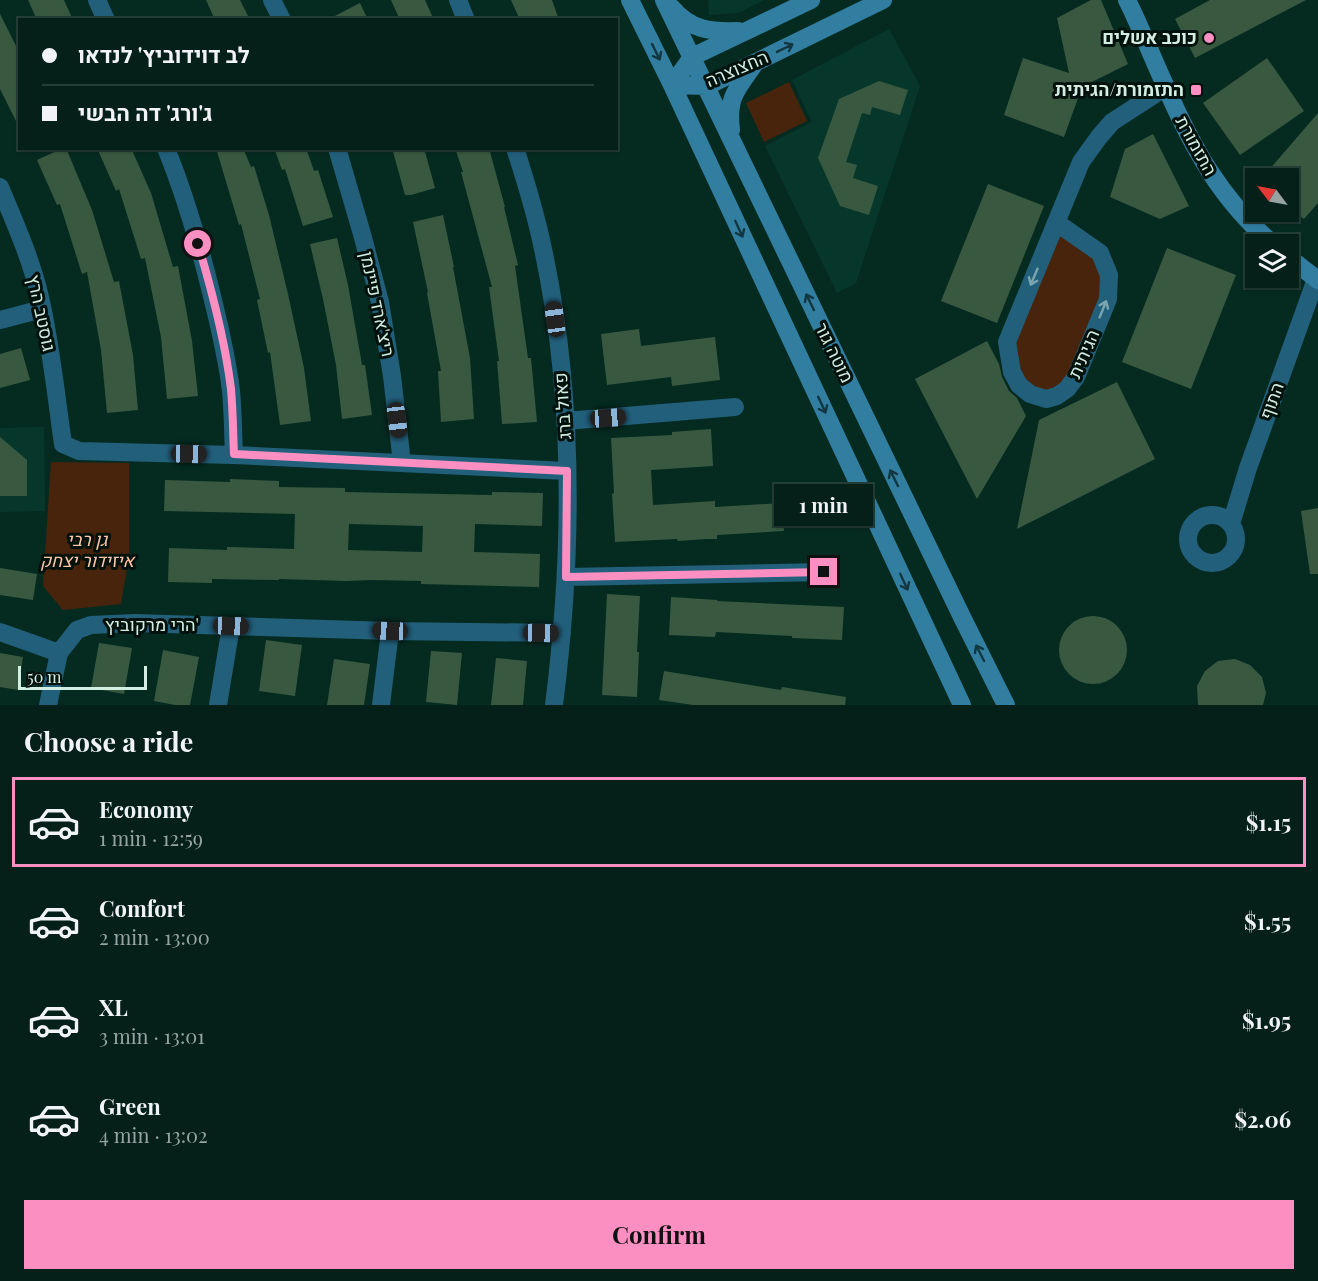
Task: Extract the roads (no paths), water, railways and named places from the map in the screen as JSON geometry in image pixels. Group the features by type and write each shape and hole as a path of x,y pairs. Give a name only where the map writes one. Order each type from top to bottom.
{"main road":[{"name":"מוטה גור","path":"630,0 962,705"},
{"name":"מוטה גור","path":"665,0 1006,705"},
{"path":"665,0 680,18 698,27 716,32 746,31"},
{"name":"החצוצרה","path":"672,85 692,57 811,0"},
{"name":"החצוצרה","path":"672,85 707,86 883,0"},
{"name":"התזמורת","path":"1127,0 1166,87 1202,159 1233,206 1261,234"},
{"path":"732,141 729,114 731,101 739,85 756,62"},
{"path":"1299,265 1317,279"}],"street":[{"path":"97,0 105,18"},
{"path":"272,0 281,18"},
{"path":"458,0 465,18"},
{"name":"הגיתית","path":"1057,223 1100,253 1109,275 1108,298 1076,378 1067,389 1057,396 1046,399 1030,394 1019,385 1012,372 1007,342 1081,162 1112,122 1166,87"},
{"path":"167,150 183,191 226,356 231,391 234,454 567,471"},
{"name":"ריצ'ארד פיינמן","path":"338,150 380,302 392,376 402,463"},
{"name":"פאול ברג","path":"516,150 530,194 550,283 566,421 566,577 554,705"},
{"name":"גוסטב הרץ","path":"1,193 30,263 42,309 52,361 63,444 79,451 234,454"},
{"name":"התוף","path":"1231,524 1248,468 1317,279"},
{"path":"0,320 42,309"},
{"path":"566,421 735,408"},
{"path":"566,577 824,572"},
{"name":"הרי מרקוביץ'","path":"48,705 60,654 77,630 91,625 135,623 390,631 562,633"},
{"path":"218,705 231,626"},
{"path":"381,705 390,631"},
{"path":"0,632 60,654"}],"place":[{"name":"כוכב אשלים","path":"1209,38"},
{"name":"התזמורת/הגיתית","path":"1196,90"}],"park label":[{"name":"גן רבי איזידור יצחק","path":"87,550"}]}
